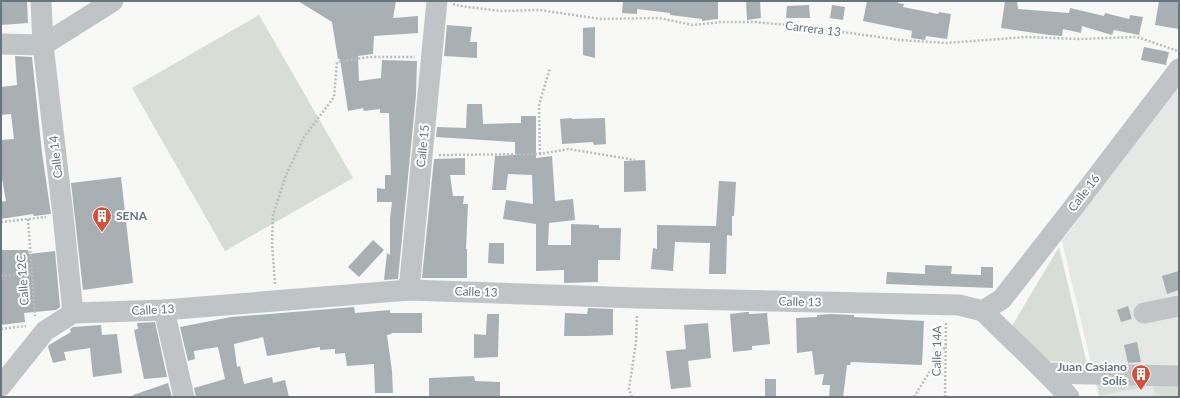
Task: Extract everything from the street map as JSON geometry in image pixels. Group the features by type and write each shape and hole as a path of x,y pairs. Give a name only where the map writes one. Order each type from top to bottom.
{"street":[{"name":"Calle 14","path":"41,1 43,45 73,313"},
{"path":"1,44 43,45 113,1"},
{"name":"Calle 15","path":"409,290 432,56 445,2"},
{"name":"Calle 16","path":"983,311 1002,298 1179,69"},
{"name":"Calle 13","path":"73,313 164,310 409,290 637,298 946,305 959,304 983,311"},
{"path":"1144,313 1179,306"},
{"path":"164,310 184,397"},
{"path":"983,311 1006,335 1047,373 1069,397"},
{"path":"1,386 36,333 46,331 73,313"},
{"path":"1047,373 1179,376"}],"path":[{"name":"Carrera 13","path":"445,2 460,6 500,11 539,10 601,19 659,18 693,25 722,22 754,22 800,26 900,40 946,43 1026,37 1078,39 1137,37 1179,52"},
{"path":"276,301 272,242 273,215 286,175 304,137 334,97 337,62 370,56 432,56"},
{"path":"540,154 539,104 550,68"},
{"path":"422,156 540,154 569,149 635,160"},
{"name":"Calle 12C","path":"1,222 28,219 36,333"},
{"path":"1,276 32,274"},
{"path":"632,397 628,389 636,342 637,298"},
{"name":"Calle 14A","path":"945,397 946,305"},
{"path":"1,329 36,333"},
{"path":"914,397 946,344"}],"shaded area":[{"path":"259,15 353,178 225,251 132,88"},
{"path":"1179,83 1179,397 1099,397 1062,241"},
{"path":"1059,247 1087,364 1050,361 1033,353 1009,331"},
{"path":"1096,376 1179,379 1179,397 1156,397 1152,385 1100,396"}],"building":[{"path":"1,1 27,1 28,23 1,25"},
{"path":"298,1 396,1 393,18 418,16 418,33 374,36 373,54 358,56 359,81 381,78 382,60 417,61 416,95 398,279 384,280 387,253 390,255 390,219 392,202 377,202 377,188 385,189 385,175 391,175 389,113 380,113 380,109 364,111 363,108 348,111 340,59 338,59 332,22"},
{"path":"623,1 718,1 718,19 702,21 702,19 670,15 670,13 637,9 637,14 622,13"},
{"path":"746,1 760,1 761,18 747,20"},
{"path":"867,1 898,1 898,3 904,4 903,7 938,14 939,12 951,14 947,39 926,36 925,40 911,38 912,31 863,21"},
{"path":"1005,1 1017,1 1018,9 1069,13 1070,8 1104,16 1105,13 1129,19 1130,15 1143,17 1139,35 1114,30 1112,35 1082,26 1081,33 1063,29 1062,36 1049,35 1001,28"},
{"path":"1159,1 1179,1 1179,29 1155,25"},
{"path":"809,5 810,18 786,18 787,6"},
{"path":"832,5 845,7 843,20 830,18"},
{"path":"447,25 472,27 470,42 477,42 477,58 444,56"},
{"path":"595,27 595,58 583,55 583,28"},
{"path":"1144,47 1169,52 1166,65 1141,60"},
{"path":"15,56 32,57 42,153 51,214 34,216 33,214 1,219 1,202 6,201 1,173 1,140 14,139 11,114 1,115 1,87 17,85"},
{"path":"467,104 482,104 483,124 521,123 521,116 536,116 536,158 552,156 555,201 573,199 575,220 549,223 548,245 571,245 571,224 599,225 599,228 621,228 620,260 598,260 598,282 564,283 564,270 536,271 536,224 503,219 506,200 533,204 532,175 508,174 506,190 492,190 495,156 515,155 515,142 436,137 437,127 466,128"},
{"path":"605,118 606,144 594,145 593,142 562,144 560,119"},
{"path":"465,158 465,175 450,175 453,196 464,196 463,204 468,204 466,249 467,278 422,278 434,159"},
{"path":"645,160 646,191 624,192 624,161"},
{"name":"SENA","path":"121,177 133,283 83,290 71,183"},
{"path":"719,181 736,182 734,216 732,216 732,236 727,235 726,274 709,274 710,243 675,242 673,271 651,269 653,248 657,249 657,225 716,226"},
{"path":"373,240 384,250 359,277 348,267"},
{"path":"489,243 504,243 504,264 488,263"},
{"path":"1,250 28,250 29,254 55,251 60,307 56,310 24,313 25,322 1,325"},
{"path":"925,265 952,266 951,274 981,275 981,267 993,267 993,288 886,284 887,272 925,274"},
{"path":"1179,271 1179,290 1167,294 1162,276"},
{"path":"1128,306 1132,319 1121,322 1117,310"},
{"path":"354,307 355,313 390,310 390,313 422,313 422,333 391,333 392,334 387,335 392,371 393,393 375,393 374,364 347,366 345,353 335,354 335,349 320,350 320,347 267,356 263,337 234,344 237,367 240,366 244,384 272,377 273,383 285,380 289,397 196,397 194,388 225,379 218,347 194,351 195,359 188,361 180,327 231,317"},
{"path":"588,308 613,309 613,335 564,336 565,313 587,314"},
{"path":"749,312 749,314 767,313 770,344 752,346 752,350 733,352 730,314"},
{"path":"487,314 499,314 498,357 474,358 474,334 486,335"},
{"path":"817,315 854,315 854,317 924,321 922,365 851,362 850,365 847,365 843,397 829,397 830,385 822,385 824,374 815,375 812,351 797,353 796,318 817,317"},
{"path":"155,322 167,377 144,379 134,330 138,329 137,323"},
{"path":"708,323 711,358 688,361 691,387 671,389 666,351 686,349 684,325"},
{"path":"101,325 102,335 117,334 122,373 93,377 90,348 64,352 66,360 53,363 48,347 49,345 71,332 70,329 73,327"},
{"path":"1137,342 1141,362 1128,363 1124,345"},
{"path":"474,376 475,381 500,382 500,397 429,397 429,378"},
{"path":"765,379 776,379 776,397 765,397"},
{"path":"168,383 172,397 134,397 133,395"}],"place":[{"name":"SENA","path":"102,233"},
{"name":"Juan Casiano Solís","path":"1141,391"}]}
